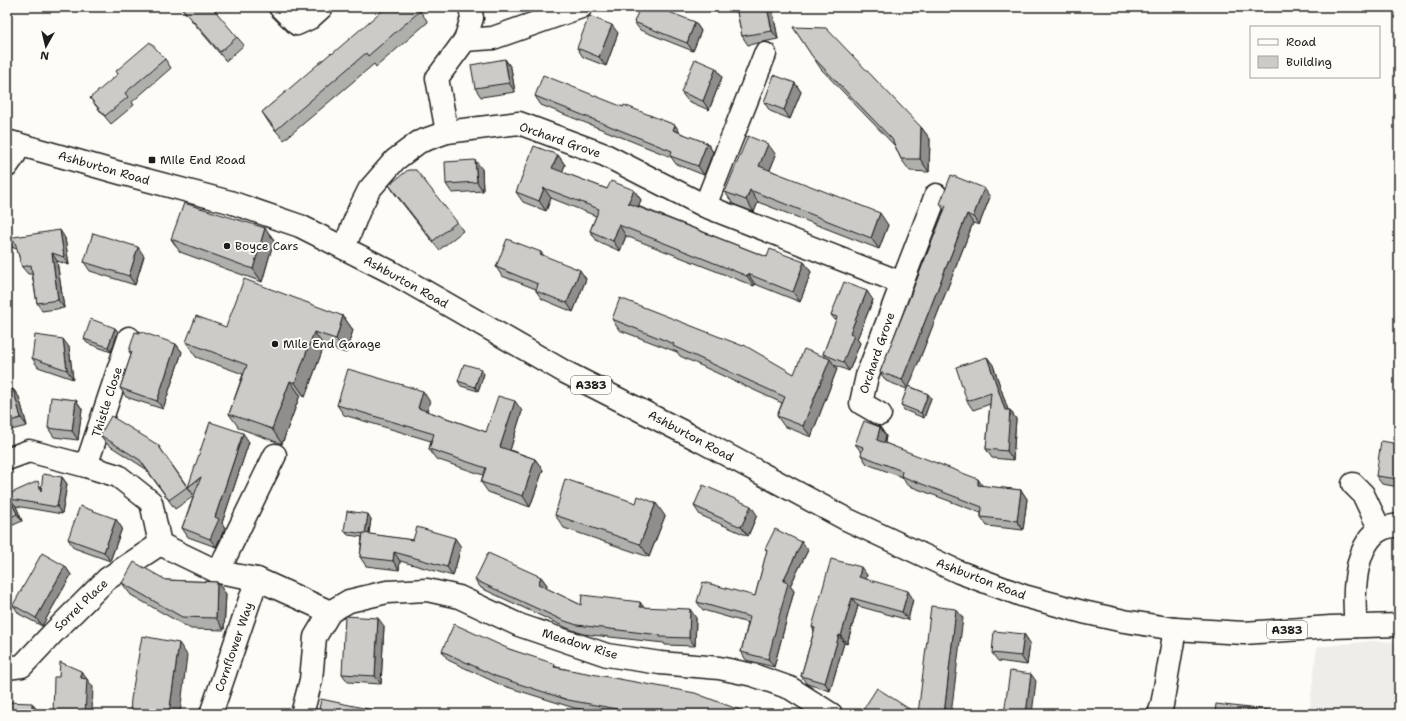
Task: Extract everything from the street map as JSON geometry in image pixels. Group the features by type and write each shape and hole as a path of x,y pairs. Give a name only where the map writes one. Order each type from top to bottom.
{"street":[{"path":"280,7 297,24 310,18 322,7"},
{"path":"447,132 437,78 465,40 472,18 470,7"},
{"path":"465,40 493,38 581,7"},
{"path":"705,206 765,54"},
{"name":"Orchard Grove","path":"344,248 359,210 369,190 395,160 419,142 447,132 519,123 606,155 705,206 902,283"},
{"path":"7,166 14,156 12,142"},
{"name":"Ashburton Road","path":"12,142 120,173 230,202 300,226 391,272 565,372 701,441 846,519 959,572 1024,596 1117,620 1175,629 1244,633 1356,626 1399,625"},
{"name":"Orchard Grove","path":"880,414 861,403 867,376 936,195"},
{"name":"Thistle Close","path":"86,466 128,338"},
{"path":"7,459 29,451 118,476 151,502 160,544 218,572 257,579 330,612 315,637 311,680 302,714"},
{"path":"218,572 275,455"},
{"path":"1353,484 1363,494 1389,528 1371,537 1360,558 1355,585 1356,626"},
{"name":"Sorrel Place","path":"7,668 22,666 52,633 107,579 160,544"},
{"name":"Cornflower Way","path":"212,714 257,579"},
{"name":"Meadow Rise","path":"330,612 349,601 387,592 427,590 459,596 519,625 607,655 660,663 719,668 753,675 790,688 830,714"},
{"path":"1159,714 1162,706 1175,629"}],"shaded area":[{"path":"1374,641 1399,642 1399,714 1309,714 1317,647"}],"building":[{"path":"181,7 212,7 237,37 220,52"},
{"path":"386,7 417,7 420,11 368,56 366,53 276,130 262,112"},
{"path":"640,7 656,7 695,22 687,43 634,22"},
{"path":"736,7 767,7 772,31 742,36"},
{"path":"589,16 612,25 599,57 577,48"},
{"path":"793,27 826,28 921,127 920,159 901,159 892,139 812,56"},
{"path":"150,42 165,59 125,93 128,97 105,116 90,98 118,74 116,71"},
{"path":"505,59 509,83 475,88 471,65"},
{"path":"695,59 716,68 703,101 681,92"},
{"path":"543,75 623,107 624,105 675,125 673,130 707,143 698,166 670,156 672,151 535,96"},
{"path":"774,75 795,83 784,110 764,102"},
{"path":"748,136 768,144 759,166 880,213 871,238 750,190 746,200 725,192"},
{"path":"534,146 558,155 552,168 607,189 611,181 634,190 628,203 767,257 770,249 804,262 793,292 748,274 747,276 619,225 613,241 590,231 599,209 544,188 539,201 516,192"},
{"path":"475,160 477,182 446,184 445,162"},
{"path":"408,170 416,170 457,222 433,241 389,185"},
{"path":"951,175 984,188 973,217 967,214 902,380 880,372 946,206 940,204"},
{"name":"Boyce Cars","path":"184,203 265,228 253,269 171,239"},
{"path":"60,230 64,257 52,253 58,300 37,303 31,265 22,267 15,242 7,240 7,238"},
{"path":"93,233 138,247 129,276 84,262"},
{"path":"507,239 541,252 540,254 580,270 567,303 536,291 538,284 496,267"},
{"path":"244,279 343,316 336,339 314,332 295,383 290,381 272,429 229,414 247,365 186,342 196,316 226,327"},
{"path":"844,282 867,291 850,333 854,335 843,362 823,354 837,317 831,315"},
{"path":"620,298 743,346 744,345 794,374 804,349 830,359 803,426 777,416 785,397 673,346 674,344 612,319"},
{"path":"91,319 115,328 108,347 84,339"},
{"path":"139,331 176,344 157,401 120,388 132,352 129,351 135,332 139,333"},
{"path":"35,335 63,339 67,370 32,358"},
{"path":"987,357 1005,410 1010,410 1007,451 986,449 991,393 967,401 956,367"},
{"path":"464,364 481,369 475,387 458,381"},
{"path":"348,369 423,391 418,408 486,432 498,396 515,401 500,447 535,459 523,496 481,482 486,468 429,449 434,434 337,405"},
{"path":"908,386 928,394 921,413 901,405"},
{"path":"13,389 21,418 7,422 7,391"},
{"path":"51,397 76,400 72,431 48,428"},
{"path":"111,416 158,445 187,487 169,500 140,460 100,435"},
{"path":"864,421 880,427 877,440 978,479 978,485 1021,490 1017,521 981,517 982,507 901,476 902,471 861,455 863,447 855,444"},
{"path":"210,422 243,433 215,517 219,519 210,539 182,528 201,477 188,487"},
{"path":"1381,441 1399,444 1399,479 1376,476"},
{"path":"43,474 62,477 57,507 10,499 17,514 7,519 7,495 38,481 41,491"},
{"path":"565,479 636,503 638,496 656,503 640,544 555,515"},
{"path":"703,485 751,506 741,527 694,506"},
{"path":"80,506 116,519 104,552 68,539"},
{"path":"347,511 368,514 365,534 344,531"},
{"path":"417,527 455,538 447,567 394,552 393,561 360,557 363,533 413,540"},
{"path":"775,529 802,542 783,581 788,583 768,659 741,652 750,617 697,602 703,582 755,596 767,550 765,549"},
{"path":"42,553 65,566 36,618 13,605"},
{"path":"488,553 541,577 538,584 581,605 582,595 640,602 640,607 690,609 689,638 660,637 660,635 577,625 562,620 475,580"},
{"path":"831,559 861,567 859,577 908,591 902,612 852,598 825,683 801,676 815,628 812,627"},
{"path":"134,562 166,580 217,582 216,618 182,617 122,583"},
{"path":"931,606 956,609 944,714 918,714"},
{"path":"345,616 378,618 375,676 342,674"},
{"path":"454,624 509,649 555,664 554,667 695,693 750,714 644,714 568,700 495,676 442,651"},
{"path":"994,631 1024,634 1021,656 992,653"},
{"path":"142,636 179,643 169,714 130,714 131,699"},
{"path":"60,662 81,671 81,678 87,679 85,714 53,714 54,677 59,677"},
{"path":"1010,671 1031,674 1026,714 1004,714"},
{"path":"877,688 917,714 861,713"},
{"path":"321,699 373,710 381,714 318,714"},
{"path":"7,702 32,703 32,714 7,714"},
{"path":"1216,704 1290,713 1215,714"}],"place":[{"name":"Mile End Road","path":"152,160"},
{"name":"Boyce Cars","path":"227,246"},
{"name":"Mile End Garage","path":"275,344"}]}
